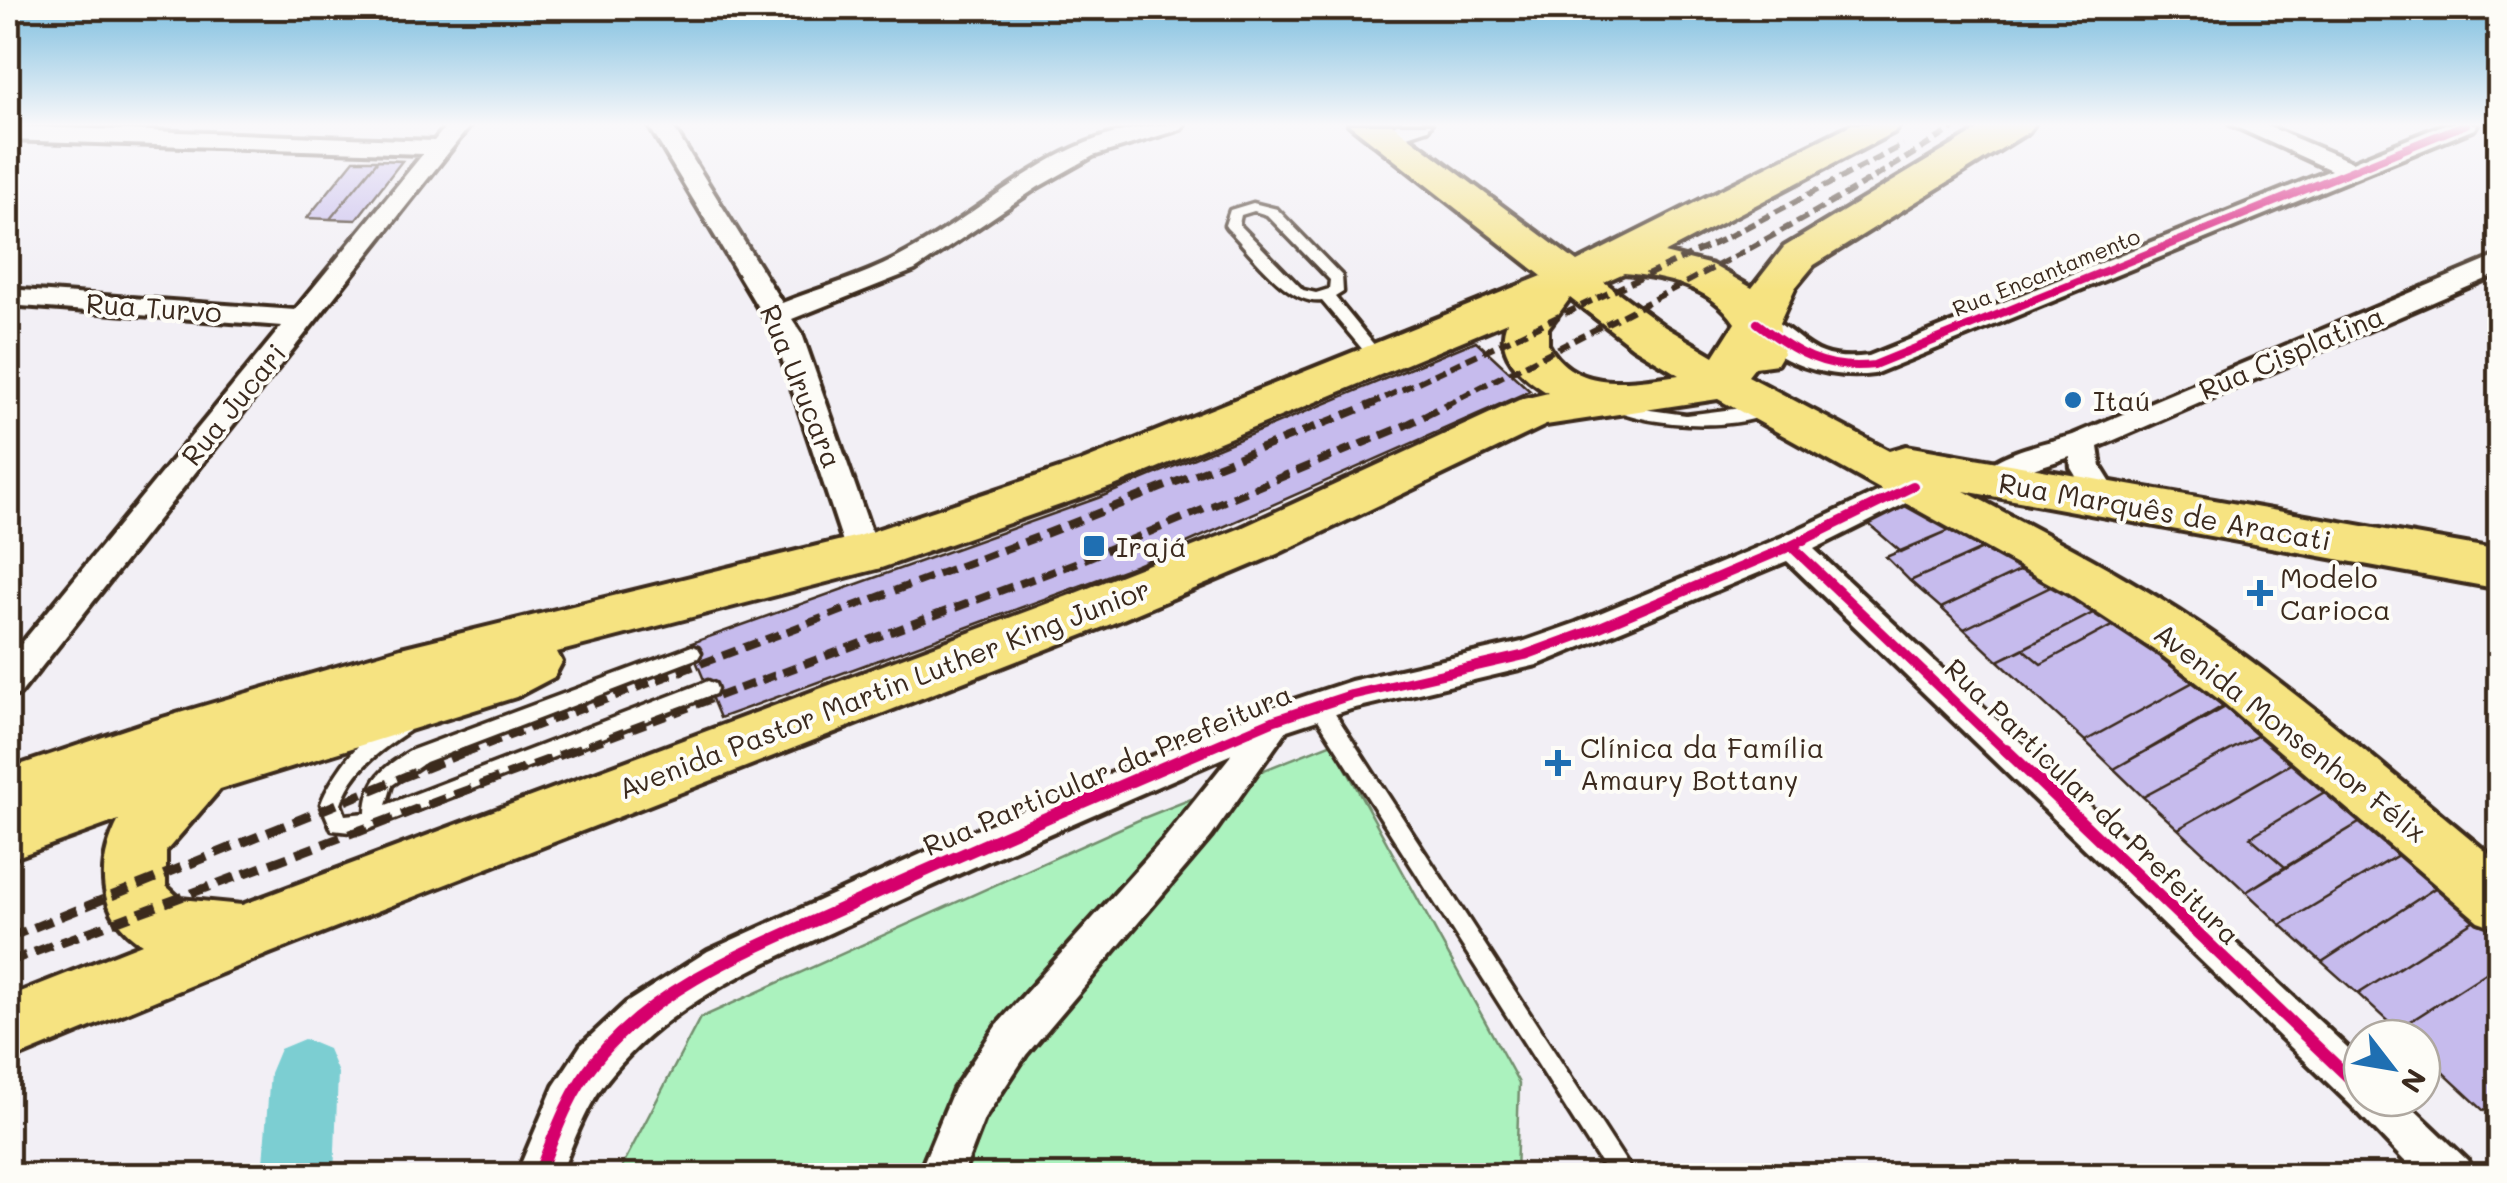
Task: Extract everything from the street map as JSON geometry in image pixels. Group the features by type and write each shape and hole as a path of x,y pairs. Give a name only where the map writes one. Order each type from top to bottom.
{"main road":[{"name":"Avenida Monsenhor Félix","path":"1447,179 1563,284 1720,380 1805,423 2108,593 2245,688 2500,901"},
{"path":"8,794 142,748 365,680 1021,513 1144,456 1619,260 1775,179"},
{"path":"1720,380 1745,350 1783,269 1925,179"},
{"path":"1619,260 1686,270 1734,297 1757,323 1768,376 1805,423"},
{"path":"1563,284 1532,309 1523,331 1525,344 1547,374 1605,400"},
{"name":"Avenida Pastor Martin Luther King Junior","path":"8,1028 248,932 1110,602 1259,541 1525,416 1553,406 1690,392 1720,380"},
{"name":"Rua Marquês de Aracati","path":"1805,423 1919,467 2093,505 2500,570"},
{"path":"1913,486 2093,505"},
{"path":"2093,505 2072,531 2077,549 2108,593"},
{"path":"8,834 516,672 593,620"},
{"path":"201,770 170,799 136,847 132,876 139,900 153,919 172,927 248,932"}],"street":[{"name":"Rua Jucari","path":"8,684 414,179"},
{"name":"Rua Urucara","path":"693,179 777,315 804,376 863,554"},
{"path":"777,315 906,264 1035,179"},
{"name":"Rua Encantamento","path":"1757,323 1790,348 1830,368 1848,370 1874,365 2324,179"},
{"name":"Rua Cisplatina","path":"1991,480 2025,461 2083,442 2500,263"},
{"name":"Rua Turvo","path":"8,296 300,319"},
{"path":"2083,442 2093,505"},
{"name":"Rua Particular da Prefeitura","path":"538,1176 569,1102 596,1060 640,1016 722,964 964,852 1275,720 1318,705 1524,656 1657,605 1913,486"},
{"name":"Rua Particular da Prefeitura","path":"1791,546 2342,1071"},
{"name":"Rua Particular da Prefeitura","path":"940,1176 974,1093 1014,1034 1191,835 1275,720"},
{"path":"2392,1118 2451,1176"}],"lane":[{"path":"1253,207 1272,212 1337,278 1336,292 1326,297 1298,293 1232,225 1235,213 1253,207"},
{"path":"1326,297 1379,360"},
{"path":"1605,400 1653,419 1685,423 1805,423"},
{"path":"376,818 376,792 382,782 419,756 692,653"},
{"path":"444,698 362,755 339,782 332,804 334,820 348,826 376,818 708,689"},
{"path":"1318,705 1623,1176"}],"green space":[{"path":"1332,743 1519,1083 1516,1175 617,1176 700,1018 1141,819"}],"building":[{"path":"338,179 362,179 330,219 307,218"},
{"path":"362,179 388,179 356,220 330,219"},
{"path":"1476,341 1530,391 1137,565 720,718 689,644 1098,498"},
{"path":"1909,499 1961,525 1901,552 1864,520"},
{"path":"1955,528 1990,546 1910,581 1886,557"},
{"path":"2002,540 2040,561 1941,608 1910,581"},
{"path":"2040,561 2069,578 1964,629 1941,608"},
{"path":"2069,578 2111,604 1998,661 1964,629"},
{"path":"2099,610 2117,623 2041,664 2023,649"},
{"path":"2117,623 2195,681 2085,741 1998,661 2023,649 2041,664"},
{"path":"2195,681 2223,706 2114,769 2085,741"},
{"path":"2233,703 2266,731 2143,797 2114,769"},
{"path":"2266,731 2299,759 2178,829 2143,797"},
{"path":"2299,759 2331,788 2250,837 2285,867 2246,892 2178,829"},
{"path":"2331,788 2364,820 2285,867 2250,837"},
{"path":"2364,820 2403,852 2281,925 2246,892"},
{"path":"2403,852 2441,884 2322,962 2281,925"},
{"path":"2441,884 2479,917 2358,994 2322,962"},
{"path":"2479,917 2500,934 2500,964 2416,1018 2384,1018 2358,994"},
{"path":"2500,964 2500,1100 2484,1111 2442,1072 2442,1018 2416,1018"}],"waterway":[{"path":"298,1176 304,1073"}],"railway":[{"path":"1369,405 1722,240 1838,179"},
{"path":"1445,405 1641,306 1871,179"},
{"path":"464,753 1040,536 1375,403"},
{"path":"567,753 1075,563 1404,426 1450,403"},
{"path":"8,938 470,750"},
{"path":"8,962 574,750"}],"cycle path":[{"path":"1757,323 1798,353 1824,364 1874,365 2330,179"},
{"path":"538,1176 569,1101 596,1060 640,1017 722,964 965,852 1275,720 1351,695 1525,655 1588,632 1791,546 1913,486"},
{"path":"1791,546 2342,1071"}],"place":[{"name":"Itaú","path":"2073,400"},
{"name":"Irajá","path":"1094,546"},
{"name":"Modelo Carioca","path":"2260,593"},
{"name":"Clínica da Família Amaury Bottany","path":"1558,763"}]}
